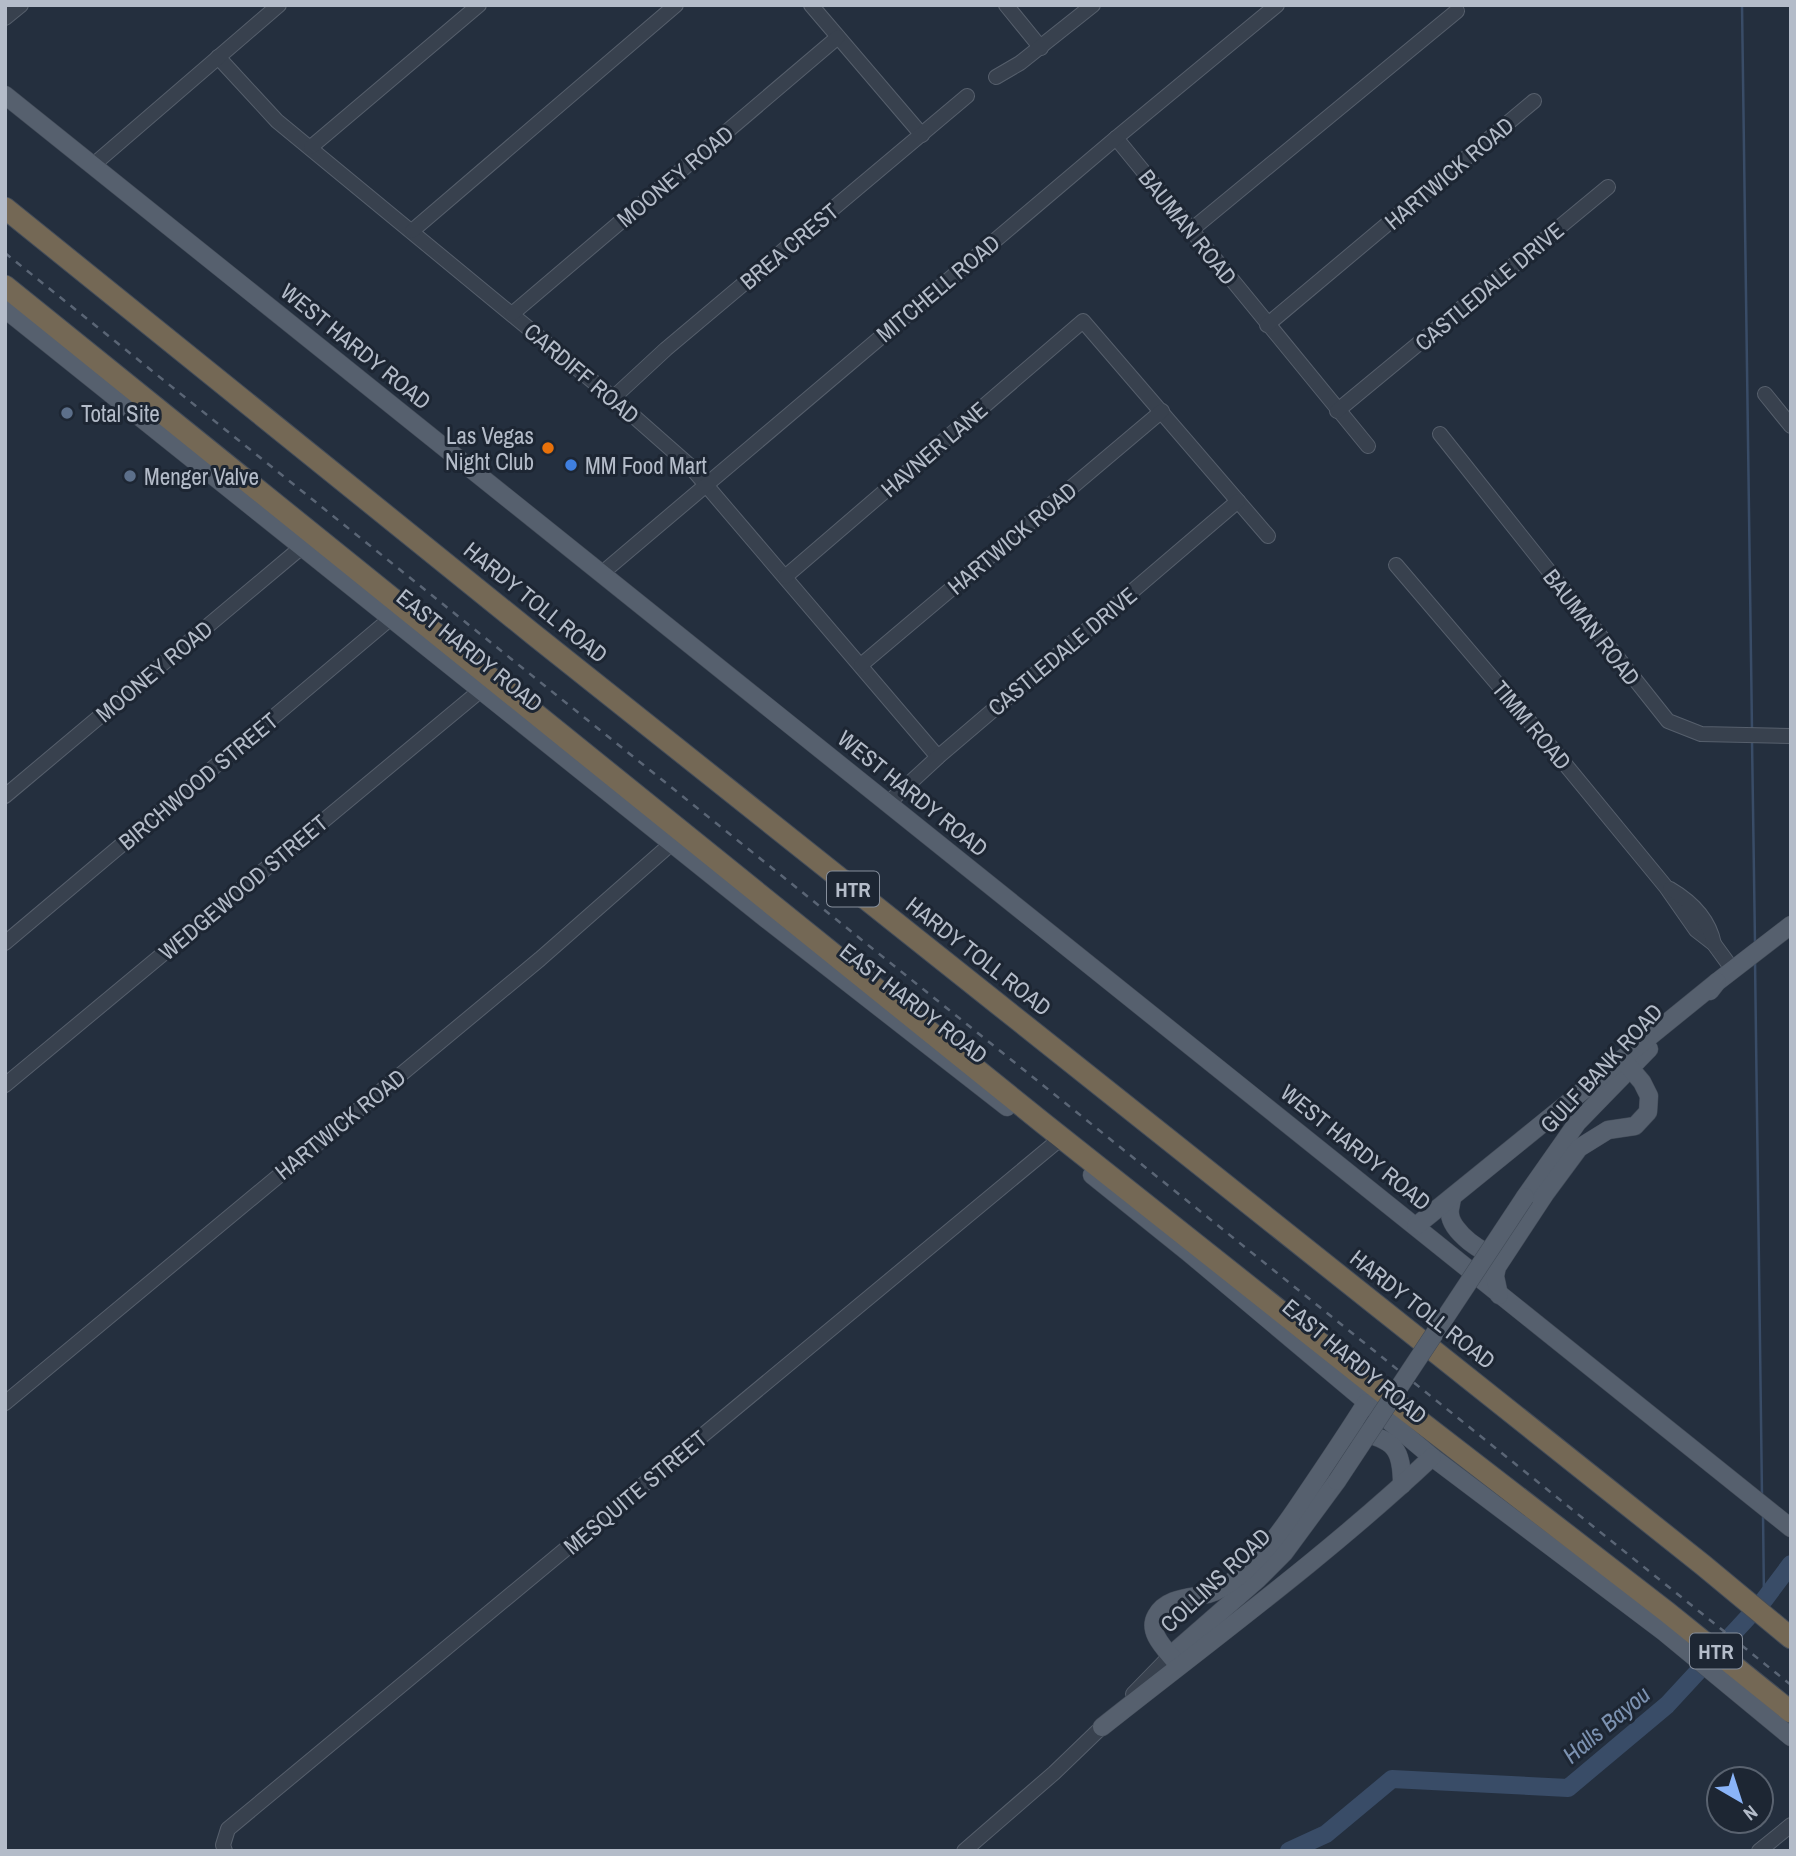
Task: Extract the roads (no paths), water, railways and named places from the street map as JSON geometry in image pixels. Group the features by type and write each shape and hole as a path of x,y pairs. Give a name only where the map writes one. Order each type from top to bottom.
{"highway":[{"name":"HARDY TOLL ROAD","path":"5,208 544,643 1791,1637"},
{"name":"HTR","path":"5,286 1666,1622 1765,1690 1791,1712"}],"main road":[{"name":"WEST HARDY ROAD","path":"5,95 1791,1528"},
{"name":"EAST HARDY ROAD","path":"5,309 672,843 1054,1144 1189,1253 1432,1457 1666,1622 1745,1699 1791,1737"},
{"path":"1416,1226 1626,1063 1717,982 1786,929"},
{"path":"1499,1295 1495,1276 1507,1252 1545,1194 1580,1148 1608,1130 1635,1126 1648,1112 1649,1096 1642,1082 1626,1063"},
{"name":"GULF BANK ROAD","path":"1453,1305 1577,1123 1626,1063"},
{"path":"1452,1197 1450,1215 1457,1231 1489,1255 1498,1256 1507,1252"},
{"name":"COLLINS ROAD","path":"1175,1660 1284,1553 1337,1481 1453,1305"},
{"path":"1175,1660 1158,1639 1154,1628 1156,1616 1166,1605 1190,1595 1209,1594 1219,1589 1248,1567 1283,1527 1366,1404"},
{"path":"1341,1443 1359,1432 1375,1435 1395,1448 1402,1461 1402,1485"},
{"path":"1102,1727 1175,1660 1310,1562 1432,1457"}],"street":[{"path":"5,18 21,5"},
{"path":"92,166 279,5"},
{"path":"311,148 479,5"},
{"path":"412,231 676,5"},
{"path":"811,5 922,135"},
{"path":"1006,5 1041,48"},
{"path":"996,77 1041,48 1093,5"},
{"name":"MITCHELL ROAD","path":"601,574 1116,138 1278,5"},
{"path":"1190,231 1457,11"},
{"name":"MOONEY ROAD","path":"512,314 838,37"},
{"name":"CARDIFF ROAD","path":"218,57 277,121 613,398 689,465 938,757"},
{"name":"BREA CREST","path":"613,398 666,349 967,96"},
{"name":"HARTWICK ROAD","path":"1267,325 1534,101"},
{"name":"BAUMAN ROAD","path":"1116,138 1368,446"},
{"name":"CASTLEDALE DRIVE","path":"1337,411 1608,187"},
{"name":"HAVNER LANE","path":"785,577 1083,321 1162,411"},
{"path":"1765,394 1791,426"},
{"path":"1162,411 1268,536"},
{"name":"HARTWICK ROAD","path":"861,665 1162,411"},
{"name":"BAUMAN ROAD","path":"1440,434 1668,721 1701,734 1791,736"},
{"name":"CASTLEDALE DRIVE","path":"887,804 938,757 1238,501"},
{"name":"MOONEY ROAD","path":"5,796 303,546"},
{"name":"TIMM ROAD","path":"1396,565 1666,887 1694,907 1707,923 1714,944 1737,967"},
{"name":"BIRCHWOOD STREET","path":"5,943 391,618"},
{"name":"WEDGEWOOD STREET","path":"5,1085 481,690"},
{"name":"HARTWICK ROAD","path":"5,1403 522,974 672,843"},
{"name":"MESQUITE STREET","path":"224,1848 228,1829 1054,1144"},
{"path":"964,1851 1054,1773 1102,1727"},
{"path":"1759,1851 1791,1825"}],"waterway":[{"path":"1742,5 1752,730"},
{"path":"1752,740 1755,943"},
{"path":"1755,960 1762,1496"},
{"path":"1763,1513 1764,1600"},
{"name":"Halls Bayou","path":"1289,1851 1326,1834 1392,1779 1568,1788 1667,1705 1764,1600 1791,1564"}],"railway":[{"path":"5,253 1791,1685"}],"place":[{"name":"Total Site","path":"67,413"},
{"name":"Las Vegas Night Club","path":"548,448"},
{"name":"MM Food Mart","path":"571,465"},
{"name":"Menger Valve","path":"130,476"}]}
